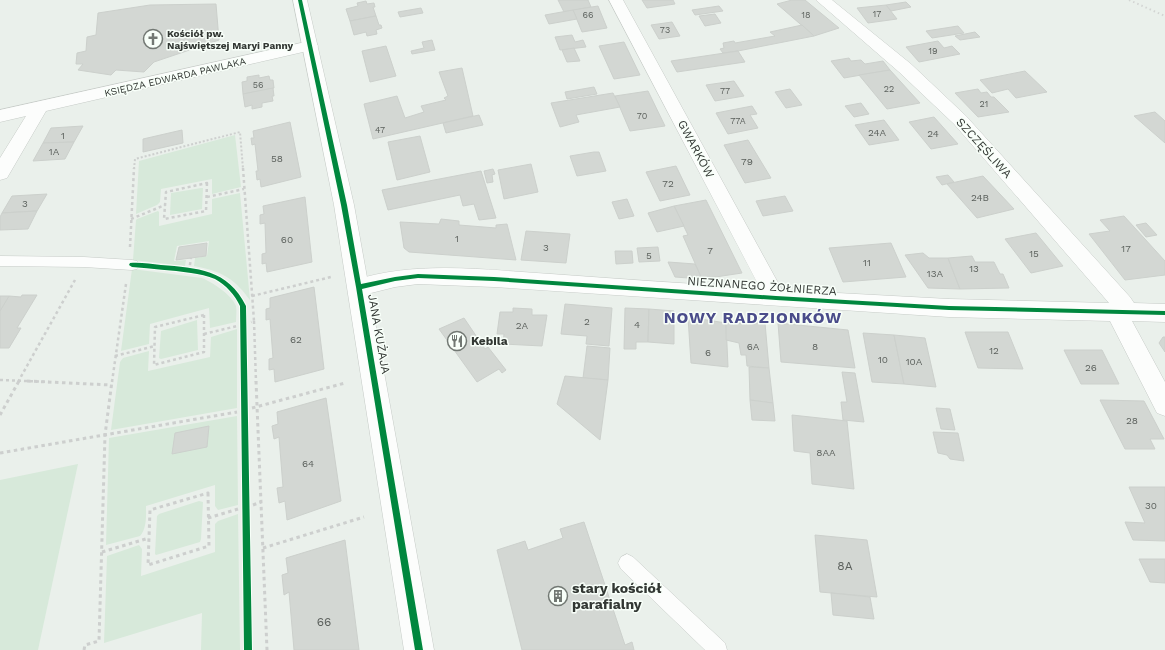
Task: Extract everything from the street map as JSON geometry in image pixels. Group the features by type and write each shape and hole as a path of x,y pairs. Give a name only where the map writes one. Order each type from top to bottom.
{"street":[{"name":"JANA KUŻAJA","path":"300,0 344,205 419,650"},
{"name":"GWARKÓW","path":"616,0 776,298"},
{"name":"SZCZĘŚLIWA","path":"823,0 905,68 960,120 1122,303 1122,313 1165,405"},
{"name":"KSIĘDZA EDWARDA PAWLAKA","path":"0,116 310,46"},
{"path":"0,173 40,107"},
{"name":"NIEZNANEGO ŻOŁNIERZA","path":"359,287 395,279 426,277 494,279 949,308 1165,314"}],"lane":[{"path":"0,261 131,264"},
{"path":"627,563 718,650"}],"path":[{"path":"84,650 85,645 99,641 105,435 115,356 131,264 131,219 135,159 169,149 240,132 252,296 258,406 267,650"},
{"path":"207,183 206,211 164,219 165,205 166,192 207,183"},
{"path":"207,197 244,190"},
{"path":"131,219 165,205"},
{"path":"182,271 193,272 191,258"},
{"path":"0,415 84,262"},
{"path":"252,296 331,277"},
{"path":"204,315 204,334 204,352 154,365 155,327 204,315"},
{"path":"204,334 240,325 243,332"},
{"path":"115,356 155,346"},
{"path":"0,380 111,385"},
{"path":"252,408 345,383"},
{"path":"0,453 237,412"},
{"path":"208,493 209,546 148,565 149,538 150,510 208,493"},
{"path":"253,505 261,502"},
{"path":"208,518 238,509"},
{"path":"263,548 364,517"},
{"path":"102,552 149,538"}],"green space":[{"path":"235,135 241,187 212,194 212,179 161,189 160,202 157,205 136,214 139,161"},
{"path":"203,188 202,209 170,215 171,193"},
{"path":"240,193 250,300 237,285 226,276 208,269 194,266 195,258 207,256 209,241 177,246 174,261 186,260 185,266 133,260 137,219 158,211 159,226 212,214 212,199"},
{"path":"132,269 202,278 206,280 221,289 234,302 236,306 236,322 210,328 209,308 150,324 149,344 121,351"},
{"path":"197,320 198,350 161,359 159,358 161,331"},
{"path":"237,329 237,408 111,430 120,362 123,358 149,351 148,371 210,357 211,337"},
{"path":"237,416 238,505 218,510 215,506 215,485 146,506 145,526 140,536 106,545 109,438"},
{"path":"78,464 38,650 0,650 0,480"},
{"path":"199,501 203,502 200,542 156,555 157,516 159,514"},
{"path":"238,514 240,650 201,650 202,613 104,643 107,556 139,545 142,549 141,576 215,552 215,524 218,521"}],"building":[{"path":"558,0 588,0 591,7 564,12"},
{"path":"642,0 673,0 675,4 647,8"},
{"path":"792,0 805,0 839,28 814,36 777,4"},
{"path":"366,1 367,4 374,3 375,7 373,7 376,16 350,21 346,9 358,6 357,3"},
{"path":"906,2 911,7 891,11 886,5"},
{"name":"Kościół pw. Najświętszej Maryi Panny","path":"216,4 219,40 154,62 144,72 116,70 111,75 78,70 83,64 76,64 77,53 86,51 87,37 96,35 98,13 150,5"},
{"path":"886,5 897,19 868,23 857,8"},
{"path":"598,6 607,28 582,32 573,10"},
{"path":"719,6 723,11 695,15 692,10"},
{"path":"421,8 423,13 400,17 398,12"},
{"path":"573,10 577,19 549,24 545,15"},
{"path":"715,14 721,23 705,26 699,16"},
{"path":"376,16 379,25 381,25 382,28 376,30 377,34 367,36 366,32 354,35 350,21"},
{"path":"672,22 680,36 659,39 651,25"},
{"path":"802,25 814,36 738,51 723,53 720,49 724,48 723,43 734,41 735,43 775,36 770,32"},
{"path":"958,26 964,33 932,38 926,31"},
{"path":"975,32 980,37 960,40 955,36"},
{"path":"572,35 575,42 583,40 586,47 560,50 555,37"},
{"path":"432,40 435,50 412,54 411,51 424,48 422,42"},
{"path":"938,41 944,48 952,46 960,54 919,62 906,47"},
{"path":"624,42 640,75 614,79 599,46"},
{"path":"386,46 396,76 370,82 362,51"},
{"path":"574,48 580,61 567,62 562,50"},
{"path":"738,51 745,62 677,72 671,61"},
{"path":"849,58 851,61 861,60 865,64 883,61 890,70 844,78 831,61"},
{"path":"462,68 473,116 373,139 364,104 397,96 405,118 424,112 421,106 446,100 444,98 448,96 439,72"},
{"path":"890,70 920,103 887,109 859,75"},
{"path":"1025,71 1047,92 1016,98 1008,89 992,93 980,80"},
{"path":"259,75 259,78 269,76 270,80 273,80 274,88 243,94 242,82 247,81 247,77"},
{"path":"734,81 744,96 715,101 706,85"},
{"path":"594,87 597,94 567,99 565,92"},
{"path":"273,88 273,101 262,103 262,107 252,109 252,105 245,107 243,94"},
{"path":"790,89 802,105 786,108 775,92"},
{"path":"978,89 981,93 987,92 991,97 994,97 1009,112 978,117 955,93"},
{"path":"648,91 665,126 630,131 615,96"},
{"path":"613,93 620,107 576,115 579,122 560,127 551,103"},
{"path":"861,103 869,114 854,117 845,106"},
{"path":"752,106 757,114 750,115 758,128 728,134 716,113"},
{"path":"1155,112 1165,121 1165,143 1134,116"},
{"path":"479,115 483,125 446,133 443,123"},
{"path":"934,117 958,144 931,149 909,122"},
{"path":"884,120 899,140 869,145 855,125"},
{"path":"290,122 301,177 261,187 260,179 257,180 256,171 258,171 255,144 252,145 251,138 254,138 253,131"},
{"path":"83,126 74,142 43,143 51,128"},
{"path":"182,130 183,143 143,152 143,139"},
{"path":"420,136 430,172 397,180 388,142"},
{"path":"748,140 771,178 745,183 724,145"},
{"path":"74,142 65,159 33,161 43,143"},
{"path":"599,152 606,171 577,176 570,156"},
{"path":"531,164 538,192 504,199 498,170"},
{"path":"676,166 690,195 660,201 646,172"},
{"path":"493,169 495,174 492,175 493,182 487,183 484,171"},
{"path":"481,171 496,218 479,220 474,204 463,206 460,195 388,210 382,190"},
{"path":"948,175 954,182 942,185 936,177"},
{"path":"983,176 1014,209 977,218 947,184"},
{"path":"47,194 37,211 2,213 12,196"},
{"path":"785,196 793,211 763,216 756,201"},
{"path":"305,197 312,262 267,272 266,263 262,264 262,254 266,253 265,223 260,224 260,215 264,214 263,206"},
{"path":"627,199 634,216 619,219 612,202"},
{"path":"706,200 742,273 702,279 683,236 688,235 674,206"},
{"path":"674,206 684,226 657,232 648,213"},
{"path":"37,211 28,229 0,230 0,217 2,213"},
{"path":"1124,216 1165,261 1165,275 1125,280 1089,234 1110,231 1100,220"},
{"path":"441,219 459,221 459,225 496,228 496,225 507,224 516,260 409,252 404,248 400,222 439,224"},
{"path":"1146,223 1157,235 1146,237 1136,225"},
{"path":"526,231 570,234 566,263 521,260"},
{"path":"1036,233 1063,266 1031,273 1005,239"},
{"path":"207,243 206,256 176,260 179,247"},
{"path":"891,243 906,277 843,282 829,248"},
{"path":"658,247 660,261 639,262 637,248"},
{"path":"615,251 632,251 633,263 616,264"},
{"path":"923,253 929,258 948,258 960,289 928,288 905,255"},
{"path":"972,256 975,262 994,262 1000,274 1003,274 1009,288 960,289 948,258"},
{"path":"668,262 695,264 702,279 675,277"},
{"path":"314,287 324,369 275,382 274,369 269,370 269,359 273,358 270,319 266,320 266,309 270,308 270,298"},
{"path":"22,295 37,295 17,328 21,328 9,348 0,348 0,311 9,296 21,297"},
{"path":"0,296 9,296 0,311"},
{"path":"565,304 612,308 609,346 586,344 587,336 561,334"},
{"path":"513,308 532,309 532,315 547,315 542,346 503,344 504,334 497,334 500,312 513,312"},
{"path":"625,308 649,309 648,342 636,342 636,349 624,349"},
{"path":"649,309 674,311 674,344 648,342"},
{"path":"688,317 726,323 728,367 691,363"},
{"path":"464,318 485,349 488,347 506,370 502,373 499,369 477,382 439,329"},
{"path":"726,323 765,323 769,368 747,366 746,355 741,355 739,343 726,340"},
{"path":"778,323 848,330 855,368 781,362"},
{"path":"965,332 1008,332 1023,369 978,368"},
{"path":"863,333 894,335 904,384 872,382"},
{"path":"894,335 925,338 936,387 904,384"},
{"path":"1163,337 1165,337 1165,352 1159,343"},
{"path":"587,346 610,348 608,380 583,378"},
{"path":"1064,350 1102,350 1119,384 1081,384"},
{"path":"749,367 769,368 773,403 750,400"},
{"path":"842,372 855,373 864,422 843,420 841,402 847,402"},
{"path":"565,376 608,380 600,440 557,404"},
{"path":"326,398 341,501 287,520 285,501 279,503 277,488 283,487 279,437 274,439 272,426 278,424 277,412"},
{"path":"750,400 773,403 775,421 752,420"},
{"path":"1100,400 1144,401 1164,439 1150,439 1155,449 1125,449"},
{"path":"936,408 950,409 955,430 941,429"},
{"path":"792,415 847,421 854,489 812,484 810,453 794,451"},
{"path":"209,426 207,447 172,454 175,433"},
{"path":"933,432 958,433 964,461 950,459 947,455 938,453"},
{"path":"1129,487 1165,487 1165,541 1133,540 1125,522 1145,523"},
{"name":"stary kościół parafialny","path":"584,522 625,645 632,642 634,650 522,650 497,550 525,541 528,550 563,538 560,529"},
{"path":"815,535 867,540 877,597 820,592"},
{"path":"345,540 359,650 294,650 289,592 284,595 282,575 288,573 286,558"},
{"path":"1139,559 1165,559 1165,583 1150,582"},
{"path":"831,593 870,597 874,619 833,615"}],"railway":[{"path":"1129,0 1165,16"}],"cycle path":[{"path":"300,0 344,205 419,650"},
{"path":"132,265 187,270 208,274 225,282 232,289 243,306 248,650"},
{"path":"359,287 395,279 418,276 494,279 949,308 1165,313"}],"place":[{"name":"Kościół pw. Najświętszej Maryi Panny","path":"153,39"},
{"name":"Kebila","path":"457,341"},
{"name":"stary kościół parafialny","path":"558,596"}],"district":[{"name":"NOWY RADZIONKÓW","path":"753,317"}]}
